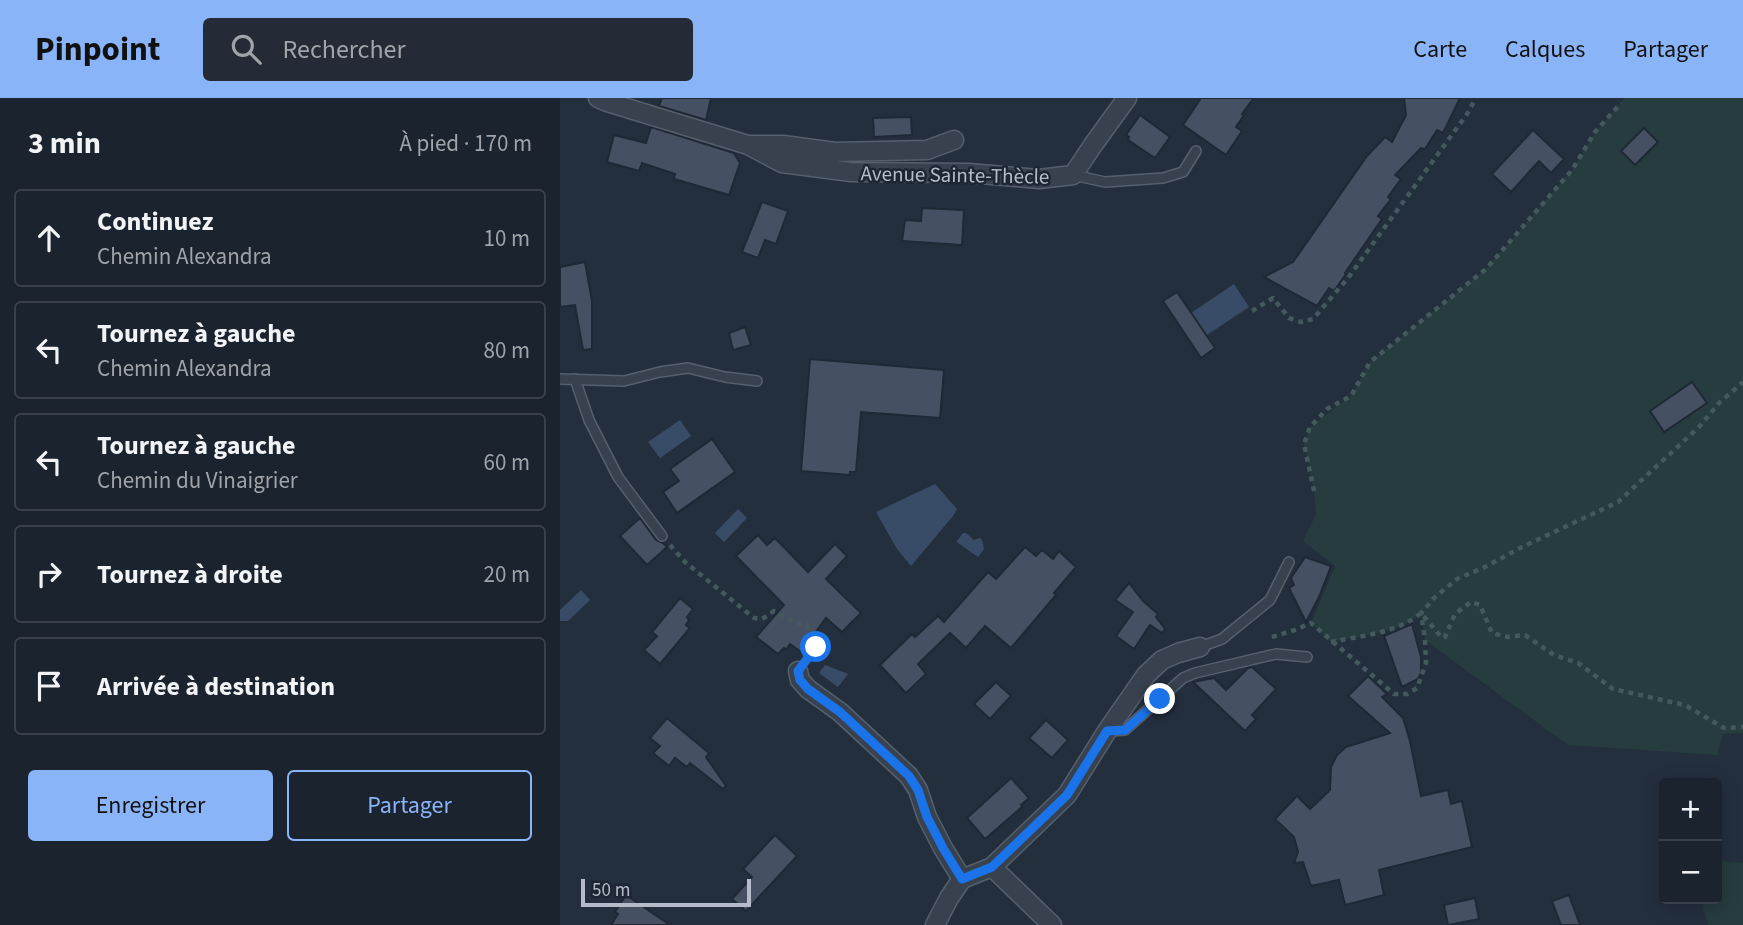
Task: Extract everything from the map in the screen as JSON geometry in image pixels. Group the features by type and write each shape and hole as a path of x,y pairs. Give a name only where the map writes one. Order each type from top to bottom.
{"street":[{"name":"Avenue Sainte-Thècle","path":"598,98 748,145 782,163 851,172 969,173 1039,179 1073,175 1127,98"},
{"name":"Avenue Sainte-Thècle","path":"748,145 783,145 849,152 927,150 954,141"},
{"path":"935,925 962,879 992,867 1067,795 1146,675 1162,660 1200,647"},
{"path":"798,671 800,680 808,689 840,712 909,776 918,790 927,817 962,879"},
{"path":"992,867 1052,925"}],"lane":[{"path":"1073,175 1105,182 1163,178 1183,172 1196,151"},
{"path":"560,379 624,381 688,368 757,381"},
{"path":"575,379 589,420 618,477 662,536"},
{"path":"1200,647 1222,639 1270,600 1289,562"},
{"path":"1107,731 1125,730 1183,678 1195,673 1276,654 1307,657"}],"path":[{"path":"1252,311 1273,298 1289,318 1301,322 1313,319 1357,267 1476,98"},
{"path":"1314,491 1304,444 1310,427 1327,409 1351,396 1370,362 1486,269 1572,170 1595,132 1621,103"},
{"path":"1331,642 1395,627 1414,619 1457,579 1618,502 1690,436 1719,403 1743,382"},
{"path":"662,536 685,562 754,618 762,619 774,611 796,623 807,625 815,637 816,647 798,671"},
{"path":"1421,613 1442,638 1446,638 1455,614 1471,602 1480,605 1492,633 1508,637 1525,635 1555,654 1578,663 1613,689 1685,705 1724,728 1743,727"},
{"path":"1271,637 1295,631 1311,623 1394,694 1407,694 1418,688 1426,663 1421,613"}],"green space":[{"path":"1625,98 1743,98 1743,733 1723,734 1717,755 1568,745 1425,640 1421,614 1390,630 1331,642 1311,623 1335,566 1303,541 1316,514 1304,444 1310,427 1351,396 1370,362 1486,269 1572,170 1595,132"},
{"path":"1722,861 1743,863 1743,925 1709,925 1704,904 1722,904"}],"water":[{"path":"1234,284 1249,307 1207,335 1191,313"},
{"path":"680,420 691,436 660,458 648,442"},
{"path":"935,484 957,509 911,566 897,549 876,512"},
{"path":"738,509 747,518 724,542 715,533"},
{"path":"963,533 974,540 982,540 984,549 978,557 958,543"},
{"path":"581,590 590,600 568,621 560,621 560,610"},
{"path":"825,665 848,674 838,687 819,673"}],"building":[{"path":"662,98 711,98 706,120 659,106"},
{"path":"1201,98 1254,98 1236,127 1242,131 1226,155 1183,125"},
{"path":"1404,98 1460,98 1443,133 1437,130 1425,149 1421,148 1395,175 1401,179 1378,216 1382,219 1334,291 1329,288 1317,306 1264,277 1293,262 1367,156 1385,137 1392,142 1406,115"},
{"path":"1140,115 1170,137 1155,158 1128,140 1126,135"},
{"path":"911,117 912,135 874,137 873,118"},
{"path":"651,127 734,153 740,163 729,195 674,179 675,174 642,163 639,171 607,162 614,135 646,143"},
{"path":"1644,128 1658,142 1635,165 1621,151"},
{"path":"1533,130 1564,159 1551,173 1539,161 1511,192 1492,174"},
{"path":"762,202 788,211 776,244 765,240 758,258 742,252"},
{"path":"922,208 964,210 962,245 902,241 905,220 921,221"},
{"path":"585,262 592,301 592,349 583,350 575,305 560,307 560,267"},
{"path":"1177,292 1215,348 1201,358 1163,301"},
{"path":"745,327 751,345 733,350 729,333"},
{"path":"810,359 944,370 940,418 861,412 856,472 850,472 850,475 801,471"},
{"path":"1692,382 1707,403 1664,432 1650,411"},
{"path":"712,439 735,472 677,513 663,492 679,481 670,469"},
{"path":"640,518 656,540 667,547 647,565 620,536"},
{"path":"758,535 767,545 775,538 808,572 835,544 847,556 826,579 861,613 842,632 826,618 801,652 790,644 778,654 756,637 784,605 736,556"},
{"path":"1025,547 1036,556 1042,550 1053,559 1059,551 1076,567 1011,648 985,626 966,648 950,633 918,664 926,674 906,693 880,665 912,634 915,637 938,616 944,622 988,572 996,579"},
{"path":"1305,557 1331,566 1306,622 1289,588 1294,585 1291,578"},
{"path":"1129,583 1158,614 1156,617 1165,629 1162,633 1150,625 1134,649 1116,636 1133,612 1115,600"},
{"path":"680,598 693,609 687,617 689,620 686,625 690,628 660,664 644,650 657,636 652,632"},
{"path":"1412,624 1421,657 1421,673 1418,679 1402,687 1384,636"},
{"path":"1252,667 1276,689 1252,715 1256,719 1245,731 1193,682 1214,678 1226,690"},
{"path":"1368,676 1387,694 1382,697 1403,718 1421,796 1448,790 1451,804 1462,801 1472,847 1379,870 1384,895 1345,905 1339,880 1311,886 1303,862 1294,863 1298,852 1294,837 1275,819 1297,796 1310,809 1330,790 1331,767 1337,755 1346,747 1390,733 1348,696"},
{"path":"996,682 1011,696 990,719 974,704"},
{"path":"667,718 709,753 706,757 726,786 723,789 690,763 687,767 675,758 669,766 653,753 660,746 650,738"},
{"path":"1046,720 1068,740 1052,758 1029,738"},
{"path":"1011,778 1029,798 985,839 967,818"},
{"path":"775,835 797,856 746,911 732,899 752,877 743,869"},
{"path":"626,895 670,925 611,925 618,914 615,912"},
{"path":"1569,895 1580,925 1561,925 1552,901"},
{"path":"1475,898 1479,919 1448,925 1444,905"}],"route":[{"path":"816,647 798,671 800,680 840,712 909,776 918,790 927,817 962,879 992,867 1067,795 1107,731 1125,730 1160,699"}]}
